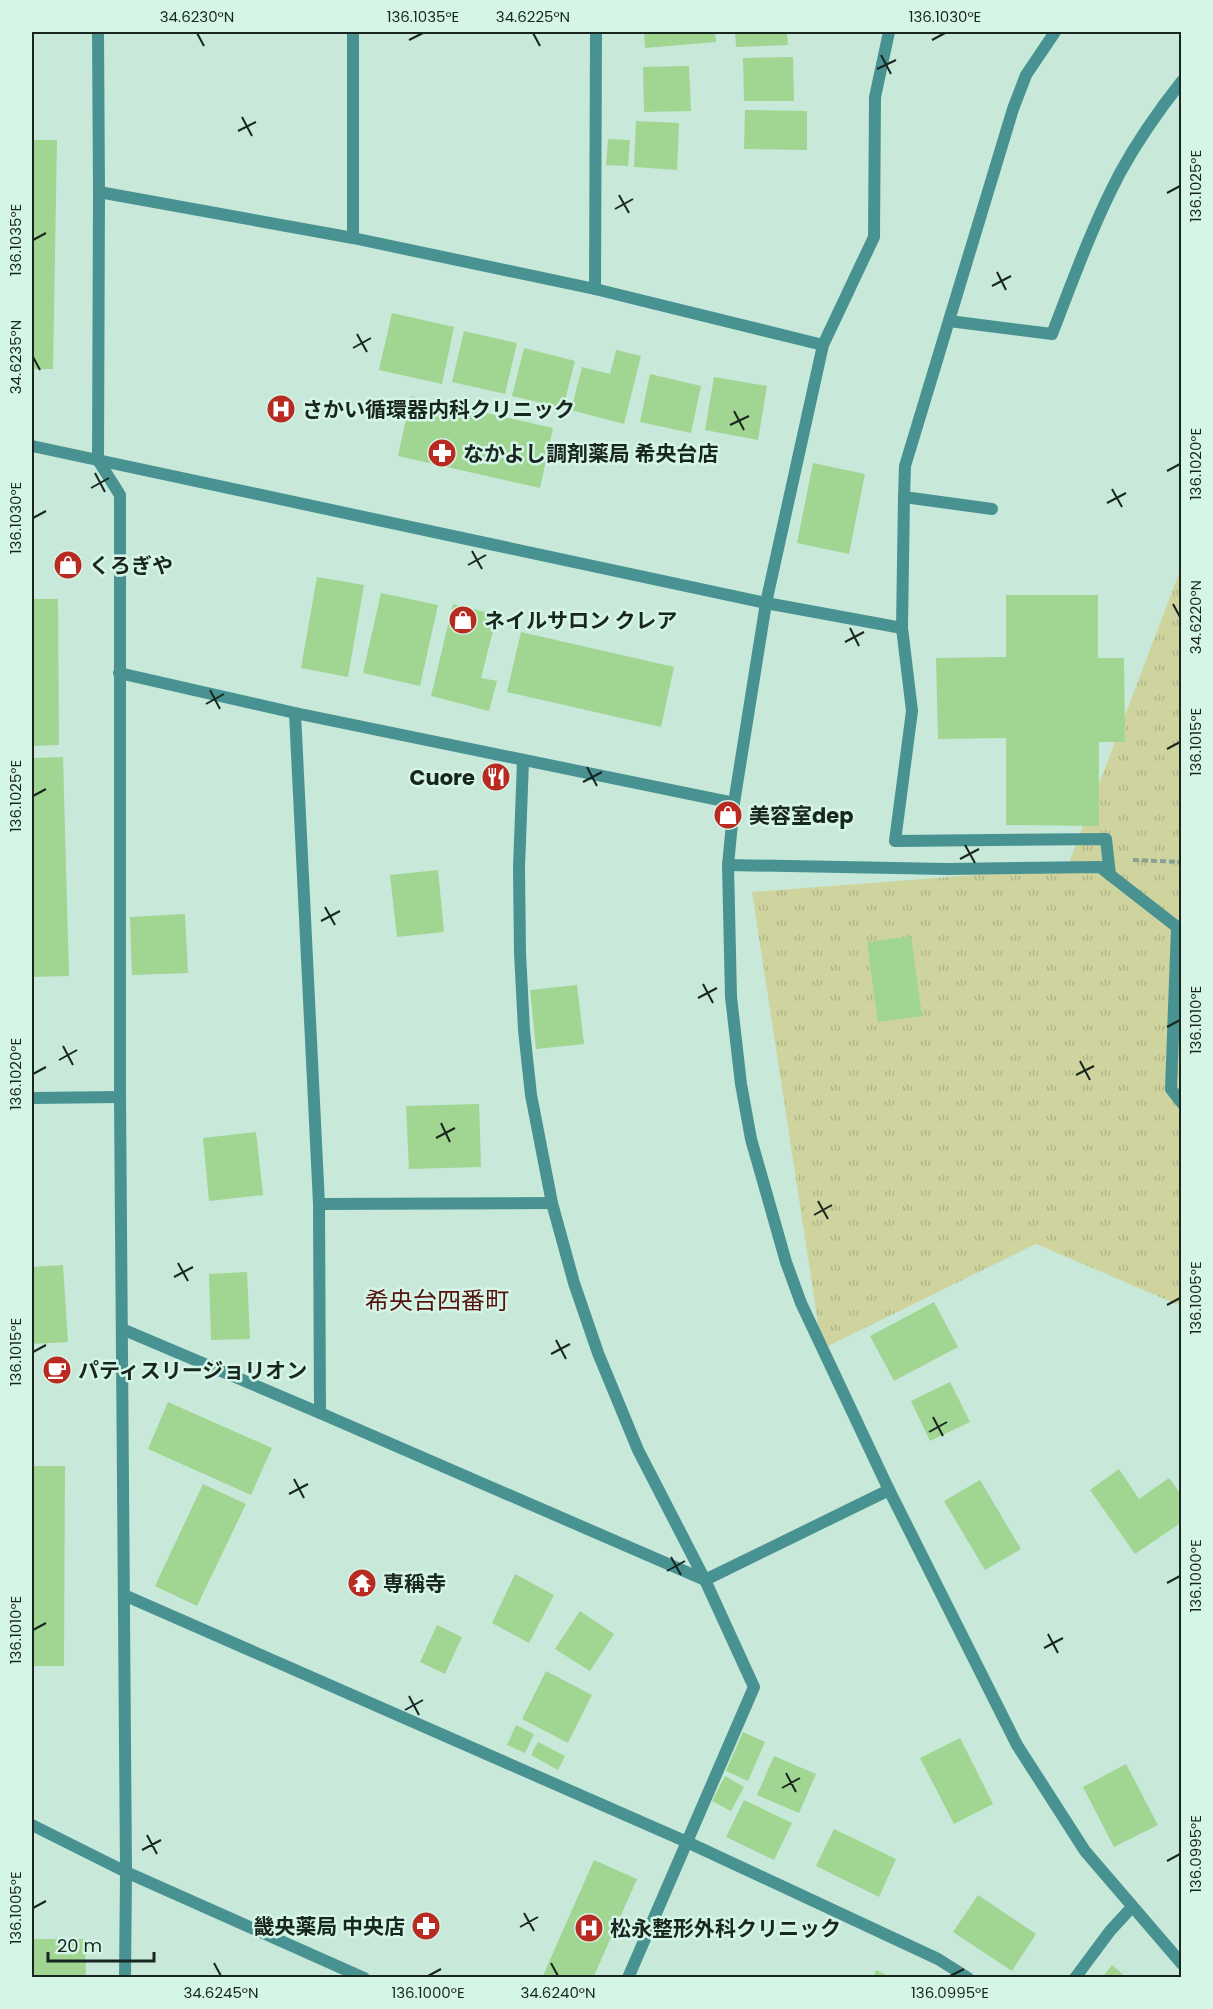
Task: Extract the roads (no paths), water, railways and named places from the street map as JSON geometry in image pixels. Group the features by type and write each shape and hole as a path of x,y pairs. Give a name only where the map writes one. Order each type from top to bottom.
{"street":[{"path":"98,32 98,460 120,495 120,1096 125,1977"},
{"path":"353,32 353,238"},
{"path":"595,289 596,32"},
{"path":"889,32 875,97 874,237 823,345 766,603 734,803 728,865 730,997 741,1084 751,1138 786,1262 801,1304 889,1490 1017,1745 1085,1851 1182,1964"},
{"path":"1055,32 1026,75 1013,109 905,466 902,628 912,711 895,841 1106,839 1110,875"},
{"path":"949,321 1052,334 1082,257 1120,173 1156,114 1182,81"},
{"path":"99,192 353,238 595,289 823,345"},
{"path":"32,446 766,603 902,628"},
{"path":"904,497 992,509"},
{"path":"119,673 295,713 734,803"},
{"path":"295,713 319,1204 320,1413"},
{"path":"523,761 519,932 524,1030 531,1095 552,1203 574,1283 638,1450 705,1581 754,1687 628,1977"},
{"path":"728,865 947,869 1100,867 1177,927 1171,1089 1182,1103"},
{"path":"32,1098 120,1096"},
{"path":"319,1204 552,1203"},
{"path":"122,1329 705,1581 889,1490"},
{"path":"124,1595 687,1842 938,1959 968,1977"},
{"path":"32,1825 126,1872 364,1977"},
{"path":"1075,1977 1110,1931 1132,1907"}],"place":[{"name":"さかい循環器内科クリニック","path":"281,409"},
{"name":"なかよし調剤薬局 希央台店","path":"442,453"},
{"name":"くろぎや","path":"68,565"},
{"name":"ネイルサロン クレア","path":"463,620"},
{"name":"Cuore","path":"496,777"},
{"name":"美容室dep","path":"728,815"},
{"name":"パティスリージョリオン","path":"57,1370"},
{"name":"専稱寺","path":"362,1583"},
{"name":"畿央薬局 中央店","path":"426,1926"},
{"name":"松永整形外科クリニック","path":"589,1928"}],"district":[{"name":"希央台四番町","path":"437,1300"}]}
